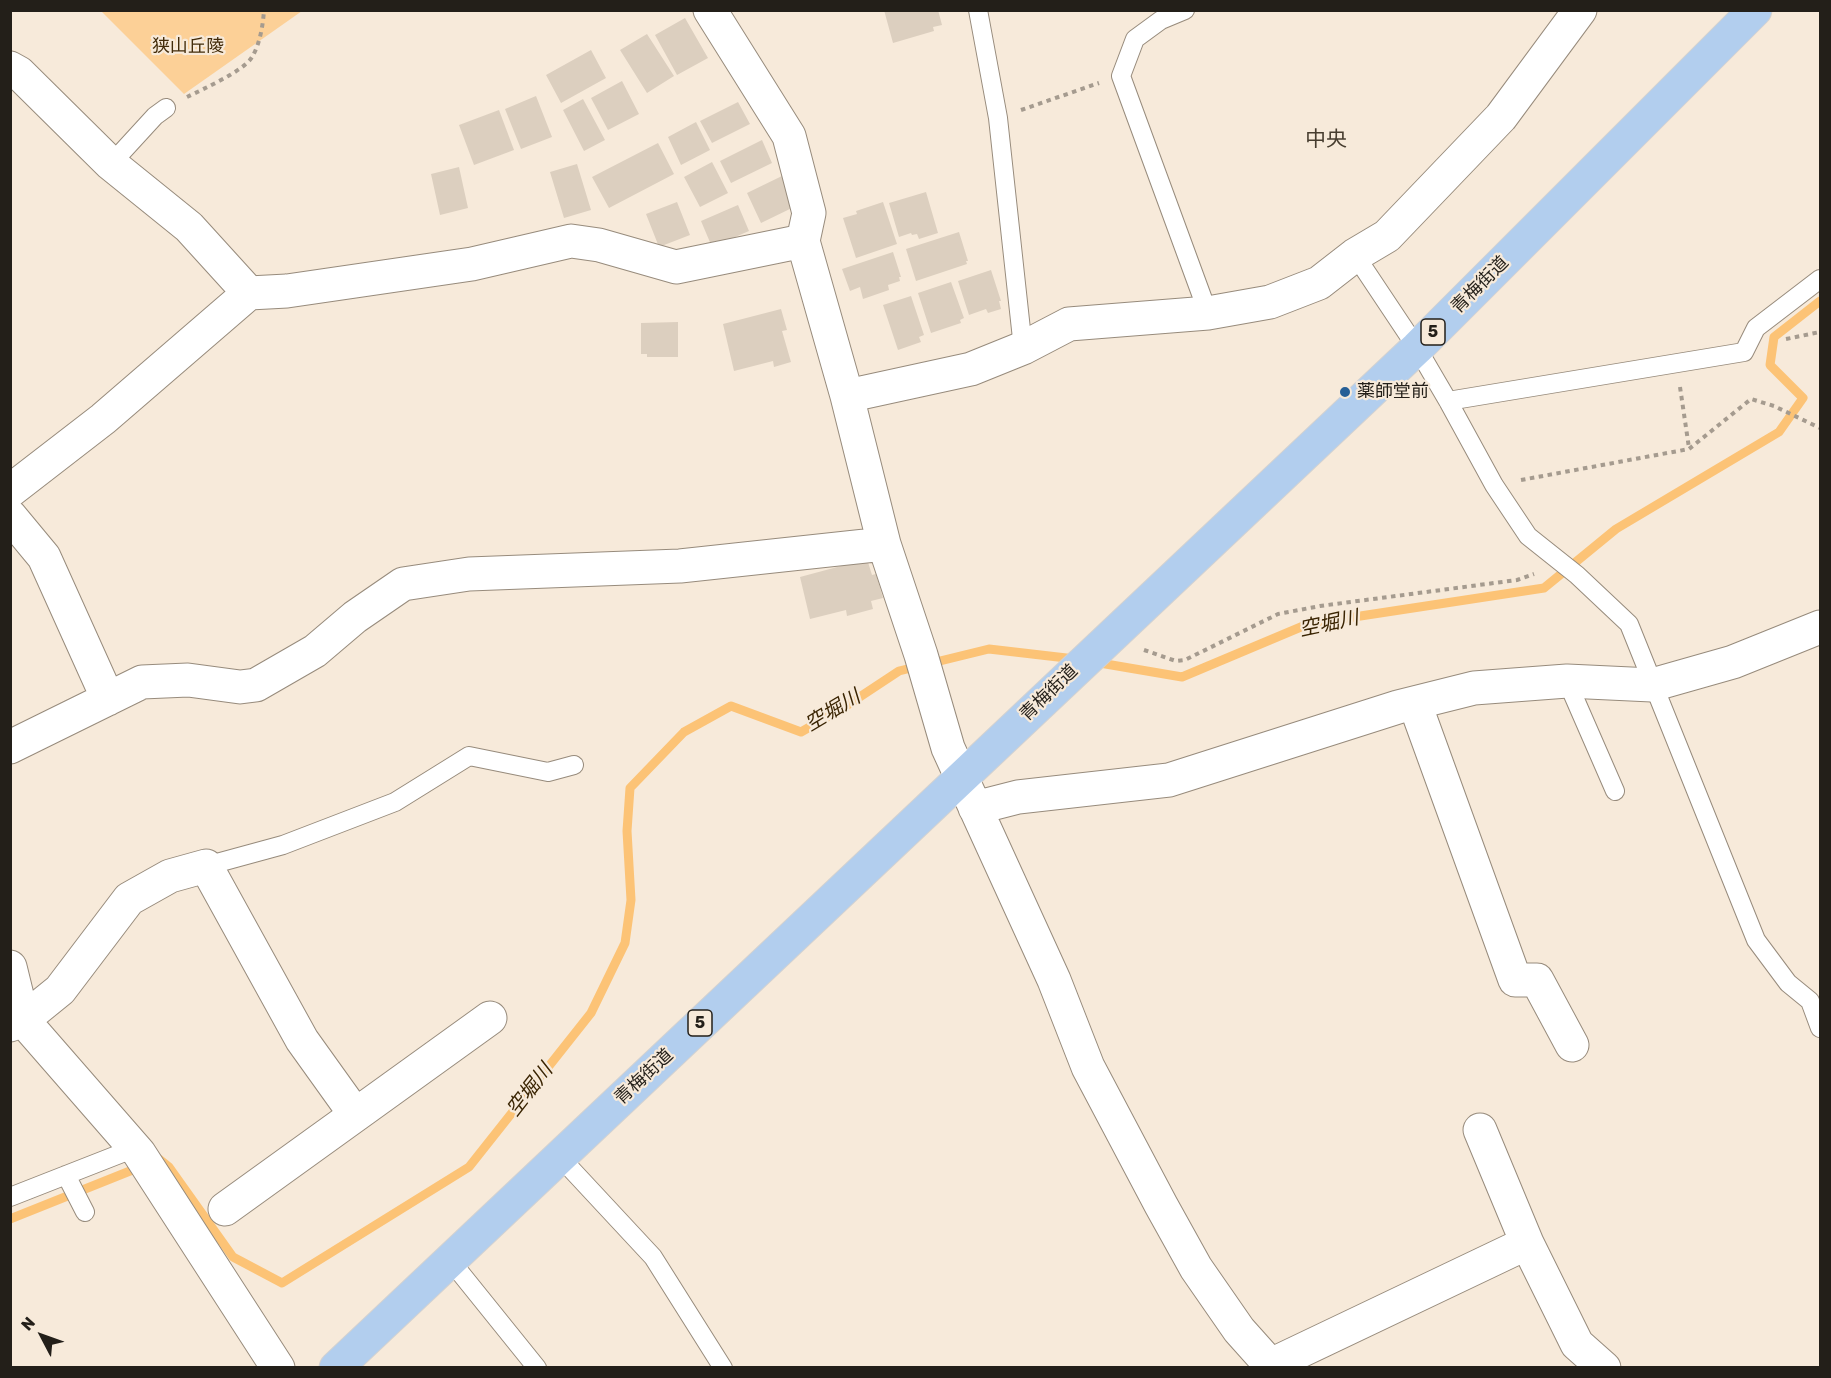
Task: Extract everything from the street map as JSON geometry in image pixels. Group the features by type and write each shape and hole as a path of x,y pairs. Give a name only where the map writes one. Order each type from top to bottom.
{"main road":[{"name":"青梅街道","path":"336,1368 1417,348 1755,10"}],"street":[{"path":"710,10 789,136 809,213 803,241 847,396 884,544 948,748 1054,980 1088,1067 1202,1277 1239,1330 1272,1366 1527,1243"},
{"path":"847,396 971,369 1023,348 1069,324 1208,313 1270,302 1319,283 1355,255 1387,236 1501,117 1580,10"},
{"path":"10,68 19,73 111,164 189,227 249,293"},
{"path":"10,491 103,419 249,293 287,291 472,264 571,242 599,245 676,267 803,241"},
{"path":"10,516 44,557 108,699"},
{"path":"10,747 142,682 188,680 240,687 256,685 315,651 355,616 403,584 469,574 680,566 884,544"},
{"path":"975,808 1018,797 1169,780 1398,707 1474,688 1567,681 1652,685 1733,662 1821,627"},
{"path":"1415,704 1515,980 1537,980 1572,1045"},
{"path":"17,1022 60,990 129,899 170,876 206,866 302,1040 355,1114"},
{"path":"10,967 17,1022 142,1157 278,1368"},
{"path":"225,1209 490,1018"},
{"path":"1480,1130 1527,1243 1577,1344 1604,1368"}],"lane":[{"path":"978,10 998,118 1023,348"},
{"path":"1185,10 1161,20 1135,39 1121,76 1208,313"},
{"path":"111,164 155,116 166,108"},
{"path":"1355,255 1417,348 1494,485 1528,536 1577,575 1629,624 1756,940 1788,983 1810,1002 1821,1028"},
{"path":"1448,401 1744,352 1756,328 1821,279"},
{"path":"1567,681 1615,791"},
{"path":"206,866 283,845 395,802 469,756 548,772 574,765"},
{"path":"560,1156 653,1257 723,1368"},
{"path":"10,1197 67,1176 142,1157"},
{"path":"67,1176 85,1212"},
{"path":"450,1260 537,1368"}],"path":[{"path":"166,108 231,74 252,58 261,31 264,10"},
{"path":"998,118 1121,76"},
{"path":"1793,337 1821,332"},
{"path":"1677,363 1689,449"},
{"path":"1494,485 1689,449 1751,399 1774,406 1821,428"},
{"path":"1109,638 1176,661 1185,660 1278,614 1320,606 1517,580 1563,563"}],"green space":[{"name":"狭山丘陵","path":"101,11 302,11 184,94"}],"building":[{"path":"884,10 938,10 942,25 933,27 934,31 893,43"},
{"path":"685,18 708,58 677,75 655,35"},
{"path":"647,34 674,76 647,93 620,50"},
{"path":"591,50 606,78 561,103 546,75"},
{"path":"622,81 639,114 608,130 591,98"},
{"path":"536,96 552,137 521,149 505,109"},
{"path":"583,99 605,140 584,151 563,110"},
{"path":"738,102 750,124 712,143 700,121"},
{"path":"499,110 514,150 474,165 459,125"},
{"path":"696,122 710,150 681,165 668,137"},
{"path":"762,140 772,163 731,183 720,161"},
{"path":"658,143 674,174 609,208 592,177"},
{"path":"712,162 728,193 700,207 684,177"},
{"path":"577,164 591,210 564,218 550,172"},
{"path":"459,167 468,208 440,215 431,174"},
{"path":"782,176 796,206 761,223 747,193"},
{"path":"926,192 938,233 919,239 917,234 912,235 911,233 899,237 889,203"},
{"path":"677,202 690,235 659,247 646,214"},
{"path":"883,202 897,244 856,258 843,218"},
{"path":"738,205 749,231 712,247 701,221"},
{"path":"959,232 967,264 916,281 906,249"},
{"path":"893,252 901,277 899,277 900,281 888,285 889,290 863,299 860,287 850,291 842,269"},
{"path":"991,270 1001,301 999,301 1001,309 988,313 986,309 969,315 958,281"},
{"path":"951,282 964,318 960,320 961,323 931,333 918,293"},
{"path":"911,296 924,335 919,337 921,342 898,350 883,305"},
{"path":"781,309 787,330 782,331 791,362 774,367 773,361 734,371 723,324"},
{"path":"678,322 678,357 647,357 647,354 641,354 641,323"},
{"path":"867,559 872,575 876,574 883,598 871,601 873,609 847,616 846,610 810,619 800,577"}],"waterway":[{"name":"空堀川","path":"1094,662 1182,677 1308,624 1544,588 1616,529 1779,432 1803,398 1770,365 1774,337 1820,301"},
{"name":"空堀川","path":"156,1160 159,1159 169,1167 233,1257 282,1283 469,1167 591,1013 625,943 631,900 627,831 630,788 684,732 731,706 801,732 843,708 899,671 989,649 1075,659"},
{"name":"空堀川","path":"10,1219 140,1167"}],"place":[{"name":"薬師堂前","path":"1345,392"}],"district":[{"name":"中央","path":"1326,140"}]}
